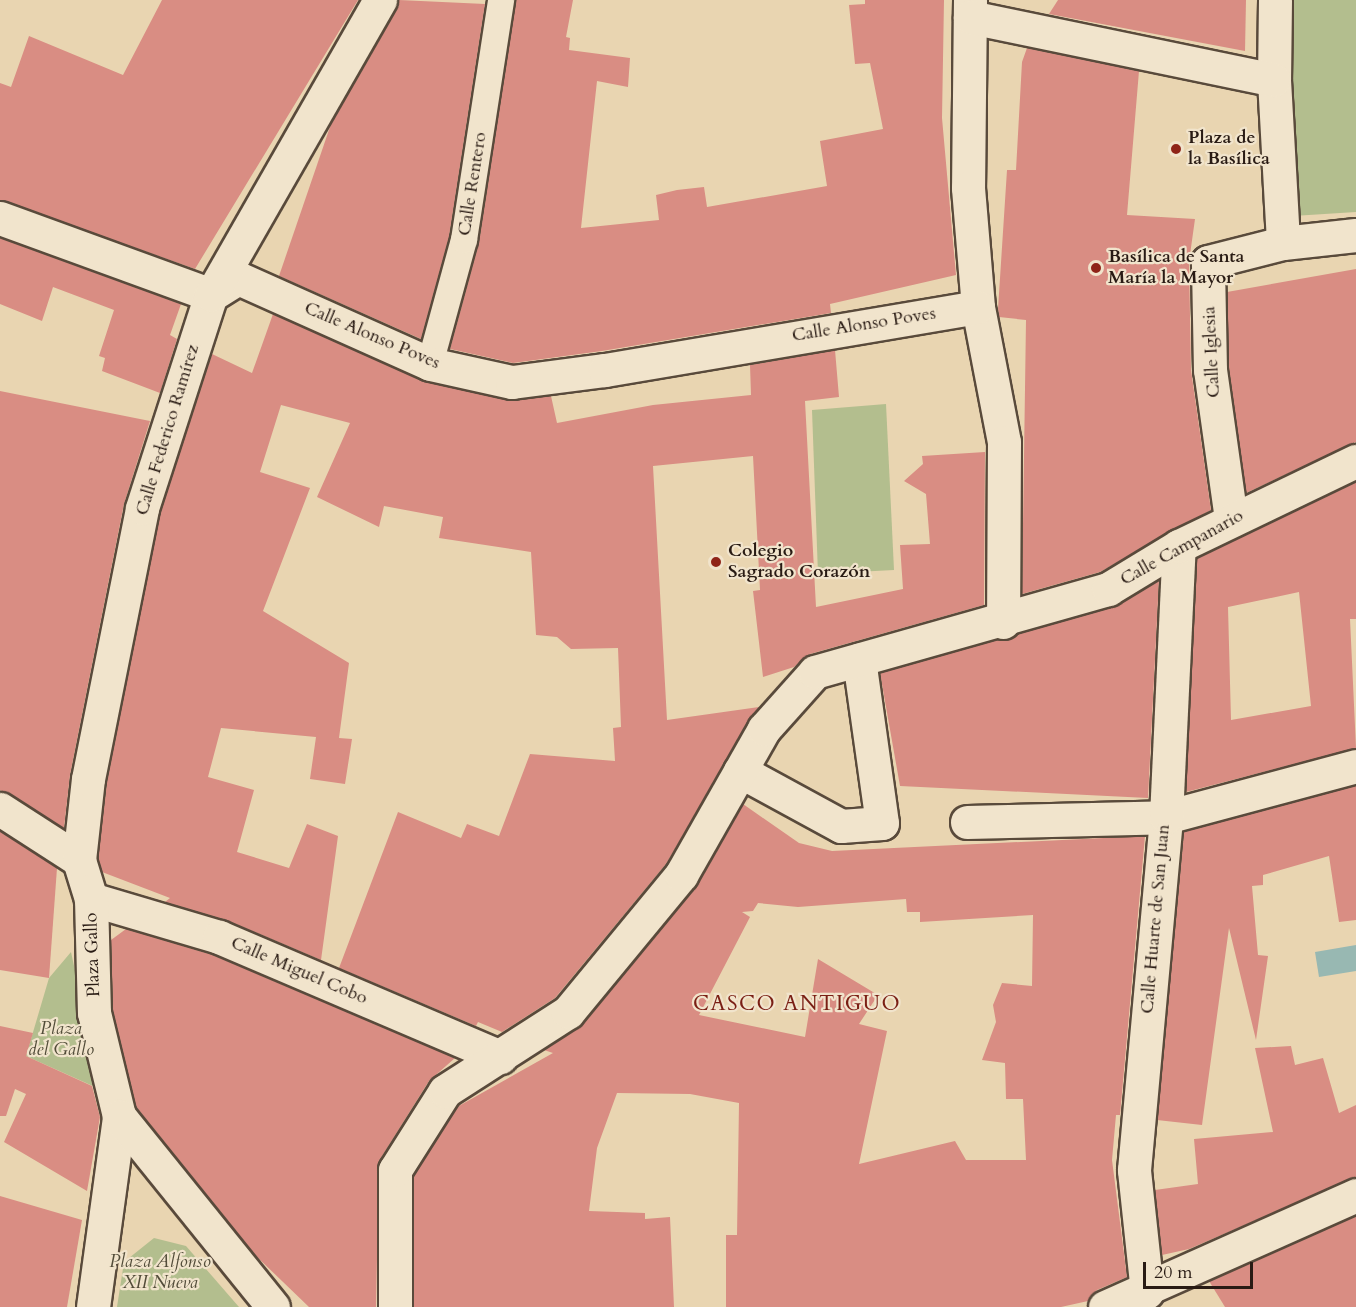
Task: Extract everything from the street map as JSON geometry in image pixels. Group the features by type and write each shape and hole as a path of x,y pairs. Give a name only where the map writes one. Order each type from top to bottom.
{"street":[{"name":"Calle Federico Ramírez","path":"91,899 79,860 88,779 142,508 211,295 380,0"},
{"name":"Calle Rentero","path":"430,364 464,240 501,0"},
{"path":"1275,0 1274,80 1283,243"},
{"path":"1003,622 1004,442 978,308 968,188 970,8 1274,80"},
{"path":"0,218 211,295"},
{"name":"Calle Iglesia","path":"1231,519 1210,370 1208,262 1283,243 1356,235"},
{"name":"Calle Alonso Poves","path":"211,295 238,278 430,364 512,381 605,370 978,308"},
{"name":"Calle Campanario","path":"395,1307 395,1170 445,1091 568,1012 681,875 764,729 815,672 1003,622 1108,589 1179,546 1231,519 1356,461"},
{"name":"Calle Huarte de San Juan","path":"1147,1292 1134,1170 1166,817 1179,546"},
{"path":"740,771 841,826 882,823 859,660"},
{"path":"967,822 1166,817 1356,766"},
{"path":"0,809 79,860"},
{"name":"Calle Miguel Cobo","path":"91,899 219,937 501,1057"},
{"name":"Plaza Gallo","path":"91,899 94,1012 118,1116"},
{"path":"93,1307 118,1116"},
{"path":"118,1116 273,1307"},
{"path":"1105,1307 1147,1292 1356,1196"}],"green space":[{"path":"1289,0 1356,0 1356,212 1293,216"},
{"path":"886,404 894,570 818,574 812,410"},
{"name":"Plaza del Gallo","path":"71,952 104,1091 26,1056 49,978"},
{"name":"Plaza Alfonso XII Nueva","path":"154,1238 186,1246 239,1307 117,1307 124,1262"}],"water":[{"path":"1356,945 1356,971 1319,977 1315,952"}],"building":[{"path":"162,0 358,0 195,269 0,200 0,83 11,87 29,36 123,75"},
{"path":"399,0 485,4 449,237 421,339 279,276 331,124"},
{"path":"516,0 573,0 566,37 570,38 569,50 630,58 628,87 597,81 581,228 659,220 656,195 677,190 704,187 707,207 827,186 820,141 883,129 870,63 855,64 849,5 865,4 865,0 944,0 942,118 956,275 830,304 831,313 602,351 513,363 450,349 479,242"},
{"path":"1058,0 1246,0 1245,51 1049,14"},
{"name":"Basílica de Santa María la Mayor","path":"1027,48 1139,71 1127,215 1195,219 1189,262 1191,370 1211,510 1100,572 1022,594 1026,320 999,317 998,309 1007,170 1016,170 1022,62"},
{"path":"0,238 181,304 170,335 177,339 160,393 102,371 105,358 99,356 114,310 53,287 42,321 0,304"},
{"path":"1356,269 1356,442 1246,493 1229,369 1227,292"},
{"path":"273,314 426,382 508,400 551,396 557,423 653,405 751,395 750,365 835,350 839,397 805,401 816,607 903,589 900,545 930,544 926,494 904,481 923,464 922,456 985,452 984,605 810,654 794,667 763,677 753,591 760,590 753,456 653,466 667,720 759,707 666,864 555,998 502,1032 478,1022 476,1026 339,968 398,812 461,838 467,824 499,836 530,754 615,761 613,728 621,727 618,648 571,649 557,637 536,635 531,552 439,538 443,517 384,506 379,527 317,497 350,423 281,405 260,472 310,488 263,611 349,663 339,738 352,739 345,784 310,779 316,737 221,728 208,777 254,790 237,852 289,868 307,824 338,836 321,960 226,920 165,902 170,898 102,872 98,858 107,782 160,513 212,354 252,373"},
{"path":"0,391 150,421 124,504 70,775 64,828 0,790"},
{"path":"1356,482 1356,619 1350,619 1356,748 1186,792 1197,558","holes":["1299,592 1311,706 1231,720 1228,607"]},
{"path":"1159,580 1148,798 900,786 880,673 1113,607"},
{"path":"1356,785 1356,920 1339,922 1329,856 1263,875 1263,885 1252,886 1258,955 1268,956 1256,1040 1229,928 1202,1125 1157,1120 1184,832"},
{"path":"743,804 799,843 832,851 1145,836 1120,1115 1116,1115 1112,1160 1127,1277 1097,1290 1088,1301 1061,1307 726,1307 726,1235 737,1235 739,1103 690,1094 617,1093 597,1148 589,1211 645,1213 645,1219 670,1217 674,1307 414,1307 414,1175 457,1107 553,1053 544,1050 582,1024 695,887","holes":["906,899 907,912 920,912 920,922 1033,915 1032,986 1002,983 993,1005 996,1022 982,1060 1005,1063 1006,1099 1023,1099 1026,1160 966,1160 955,1141 859,1164 887,1031 859,1024 878,995 818,959 805,1037 699,1015 750,917 742,912 753,911 758,903 798,907"]},
{"path":"0,831 57,868 49,978 0,970"},
{"path":"126,929 213,955 455,1058 429,1081 379,1161 376,1307 309,1307 255,1255 136,1107 113,1011 111,940"},
{"path":"0,1026 33,1033 26,1056 92,1086 100,1117 87,1191 4,1142 26,1094 15,1089 6,1116 0,1116"},
{"path":"1291,1046 1295,1065 1323,1058 1339,1113 1356,1105 1356,1177 1189,1249 1162,1255 1155,1190 1198,1184 1194,1139 1273,1132 1255,1048"},
{"path":"0,1196 82,1220 67,1307 0,1307"},
{"path":"1356,1216 1356,1307 1225,1307 1209,1281"}],"place":[{"name":"Plaza de la Basílica","path":"1176,149"},
{"name":"Basílica de Santa María la Mayor","path":"1096,268"},
{"name":"Colegio Sagrado Corazón","path":"716,562"}],"district":[{"name":"CASCO ANTIGUO","path":"797,1004"}]}
